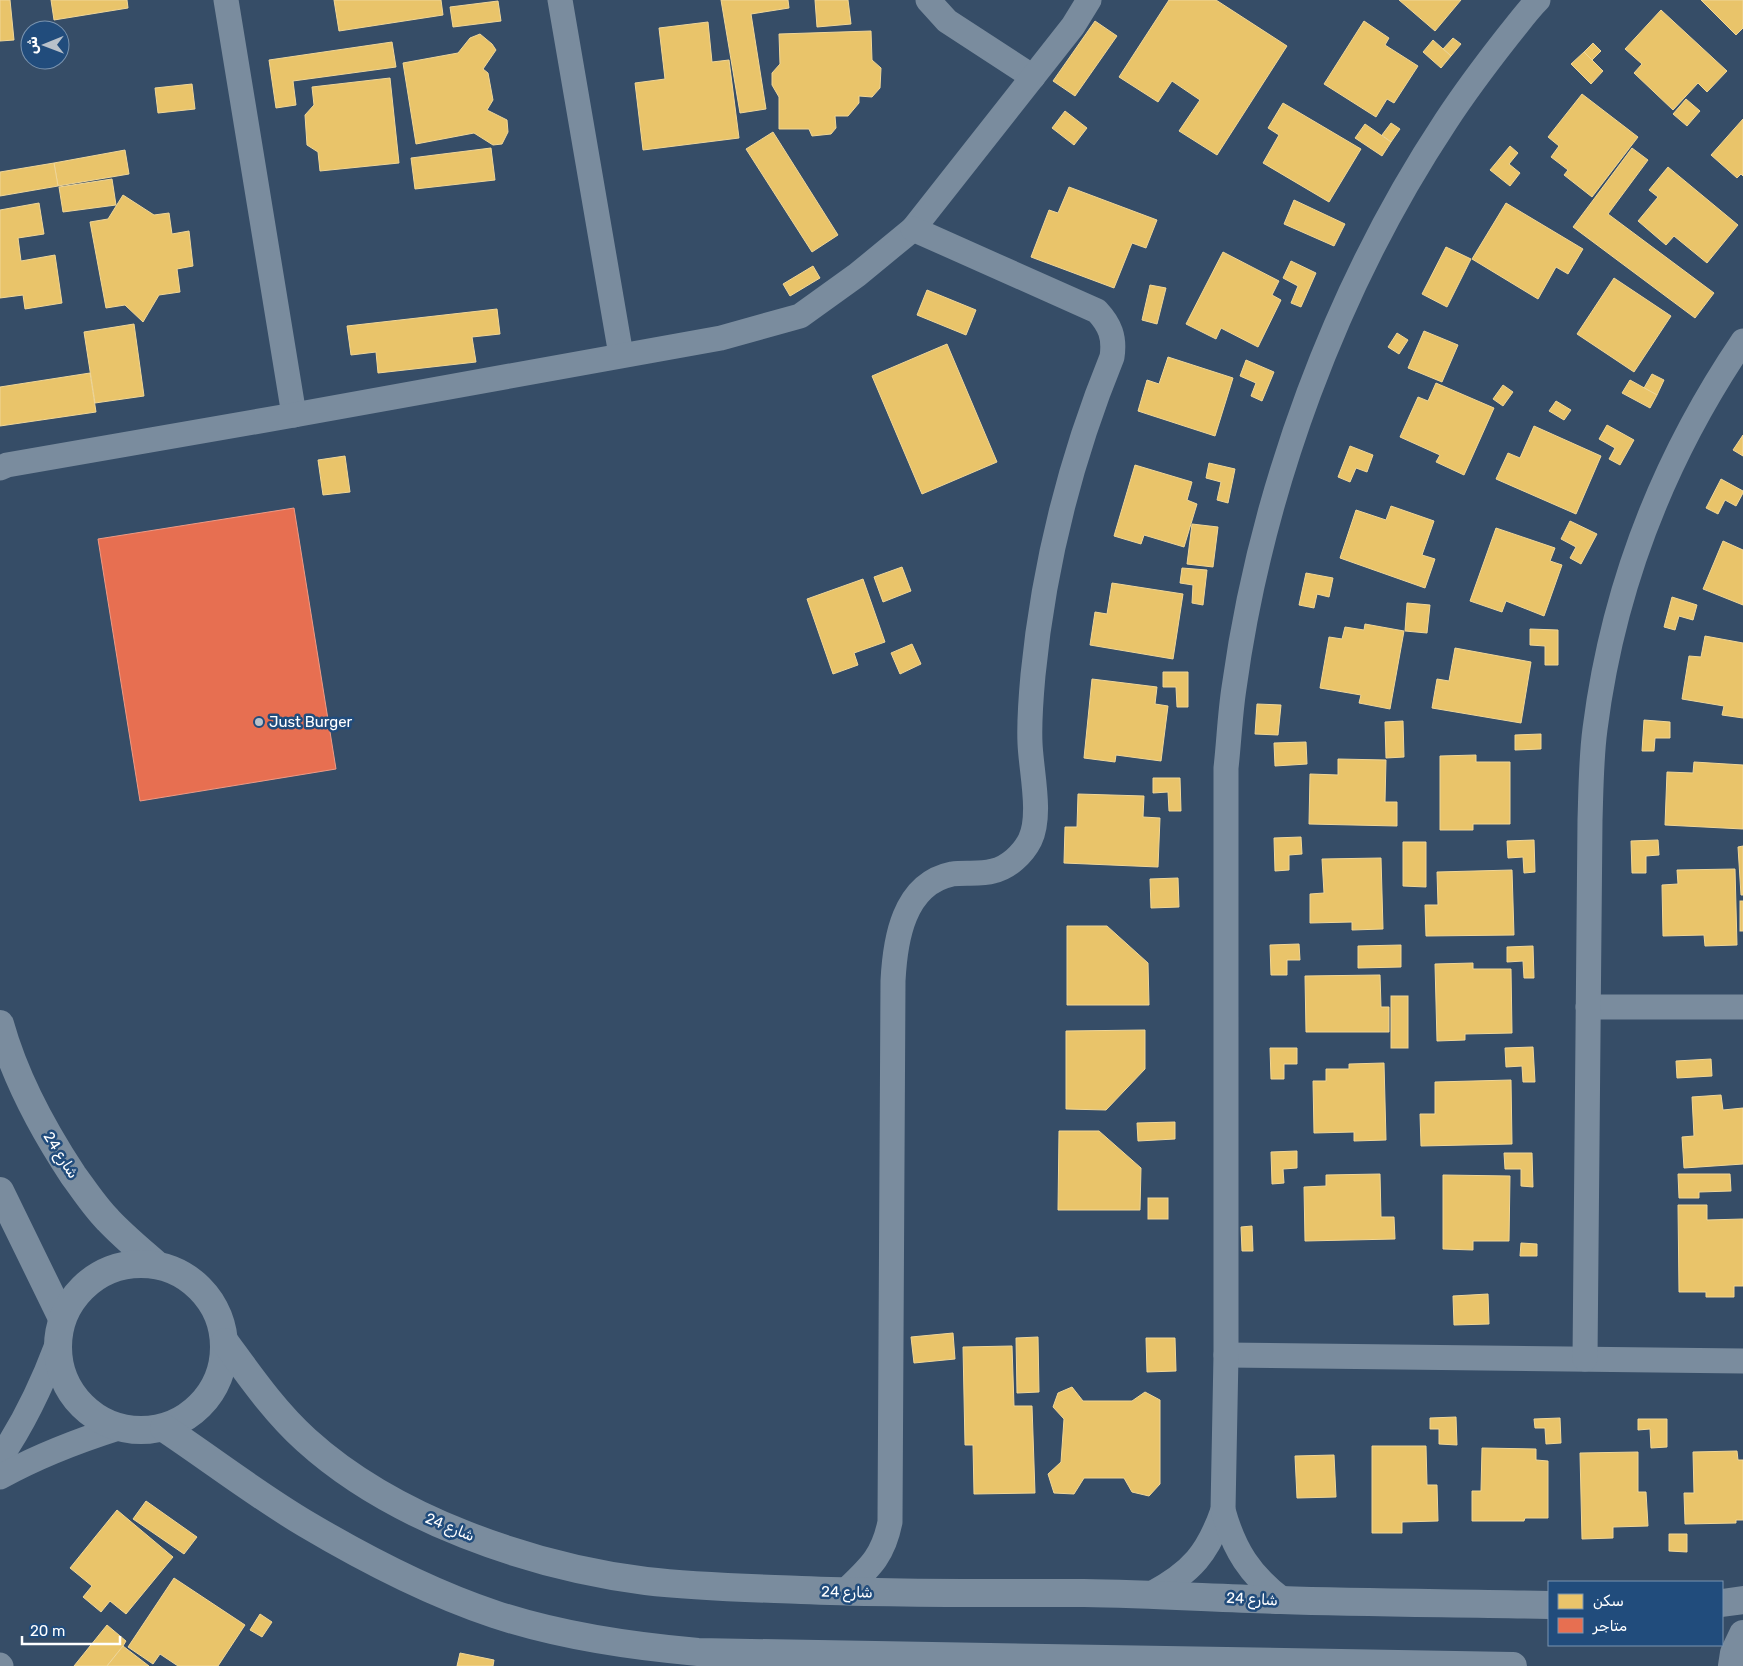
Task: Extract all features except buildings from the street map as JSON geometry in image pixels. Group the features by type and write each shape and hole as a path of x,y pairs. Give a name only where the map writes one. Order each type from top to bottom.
{"street":[{"path":"226,0 294,415"},
{"path":"560,0 621,355"},
{"path":"928,0 947,21 1033,78"},
{"path":"2,466 722,338 800,316 857,275 913,229 1073,26 1088,0"},
{"path":"1283,1600 1265,1587 1238,1552 1229,1532 1223,1510 1226,1355 1226,768 1234,688 1250,595 1273,504 1302,414 1330,341 1390,213 1426,150 1474,79 1538,0"},
{"path":"844,1592 874,1563 882,1551 890,1522 893,981 898,939 903,918 917,894 927,884 952,874 993,872 1008,865 1020,854 1030,840 1034,824 1034,808 1030,742 1033,677 1039,614 1051,551 1066,489 1085,428 1112,356 1114,344 1106,321 1097,311 913,229"},
{"path":"1585,1359 1590,820 1594,740 1609,642 1634,556 1655,500 1685,436 1716,380 1743,341"},
{"path":"1588,1007 1743,1007"},
{"name":"شارع 24","path":"0,1024 17,1072 39,1119 65,1162 87,1195 107,1220 156,1264"},
{"path":"0,1191 62,1318"},
{"path":"0,1458 31,1407 57,1345 62,1318 74,1297 90,1280 103,1272 133,1263 156,1264 182,1274 204,1291 218,1315 225,1342 223,1365 215,1386 202,1405 185,1419 164,1428 141,1432 118,1428 93,1416 73,1397 61,1373 57,1345"},
{"name":"شارع 24","path":"225,1342 284,1418 307,1440 364,1485 400,1506 436,1523 487,1542 539,1558 592,1571 636,1579 697,1586 844,1592 1151,1594 1283,1600 1548,1604"},
{"path":"1226,1355 1743,1361"},
{"path":"0,1477 45,1454 118,1428"},
{"path":"164,1428 304,1523 396,1574 493,1614 594,1640 646,1648 698,1652 1513,1666"},
{"path":"1151,1594 1171,1583 1189,1569 1212,1538 1223,1510"},
{"path":"1723,1603 1743,1600"},
{"path":"1732,1666 1734,1652 1743,1634"}],"place":[{"name":"Just Burger","path":"259,722"}]}
